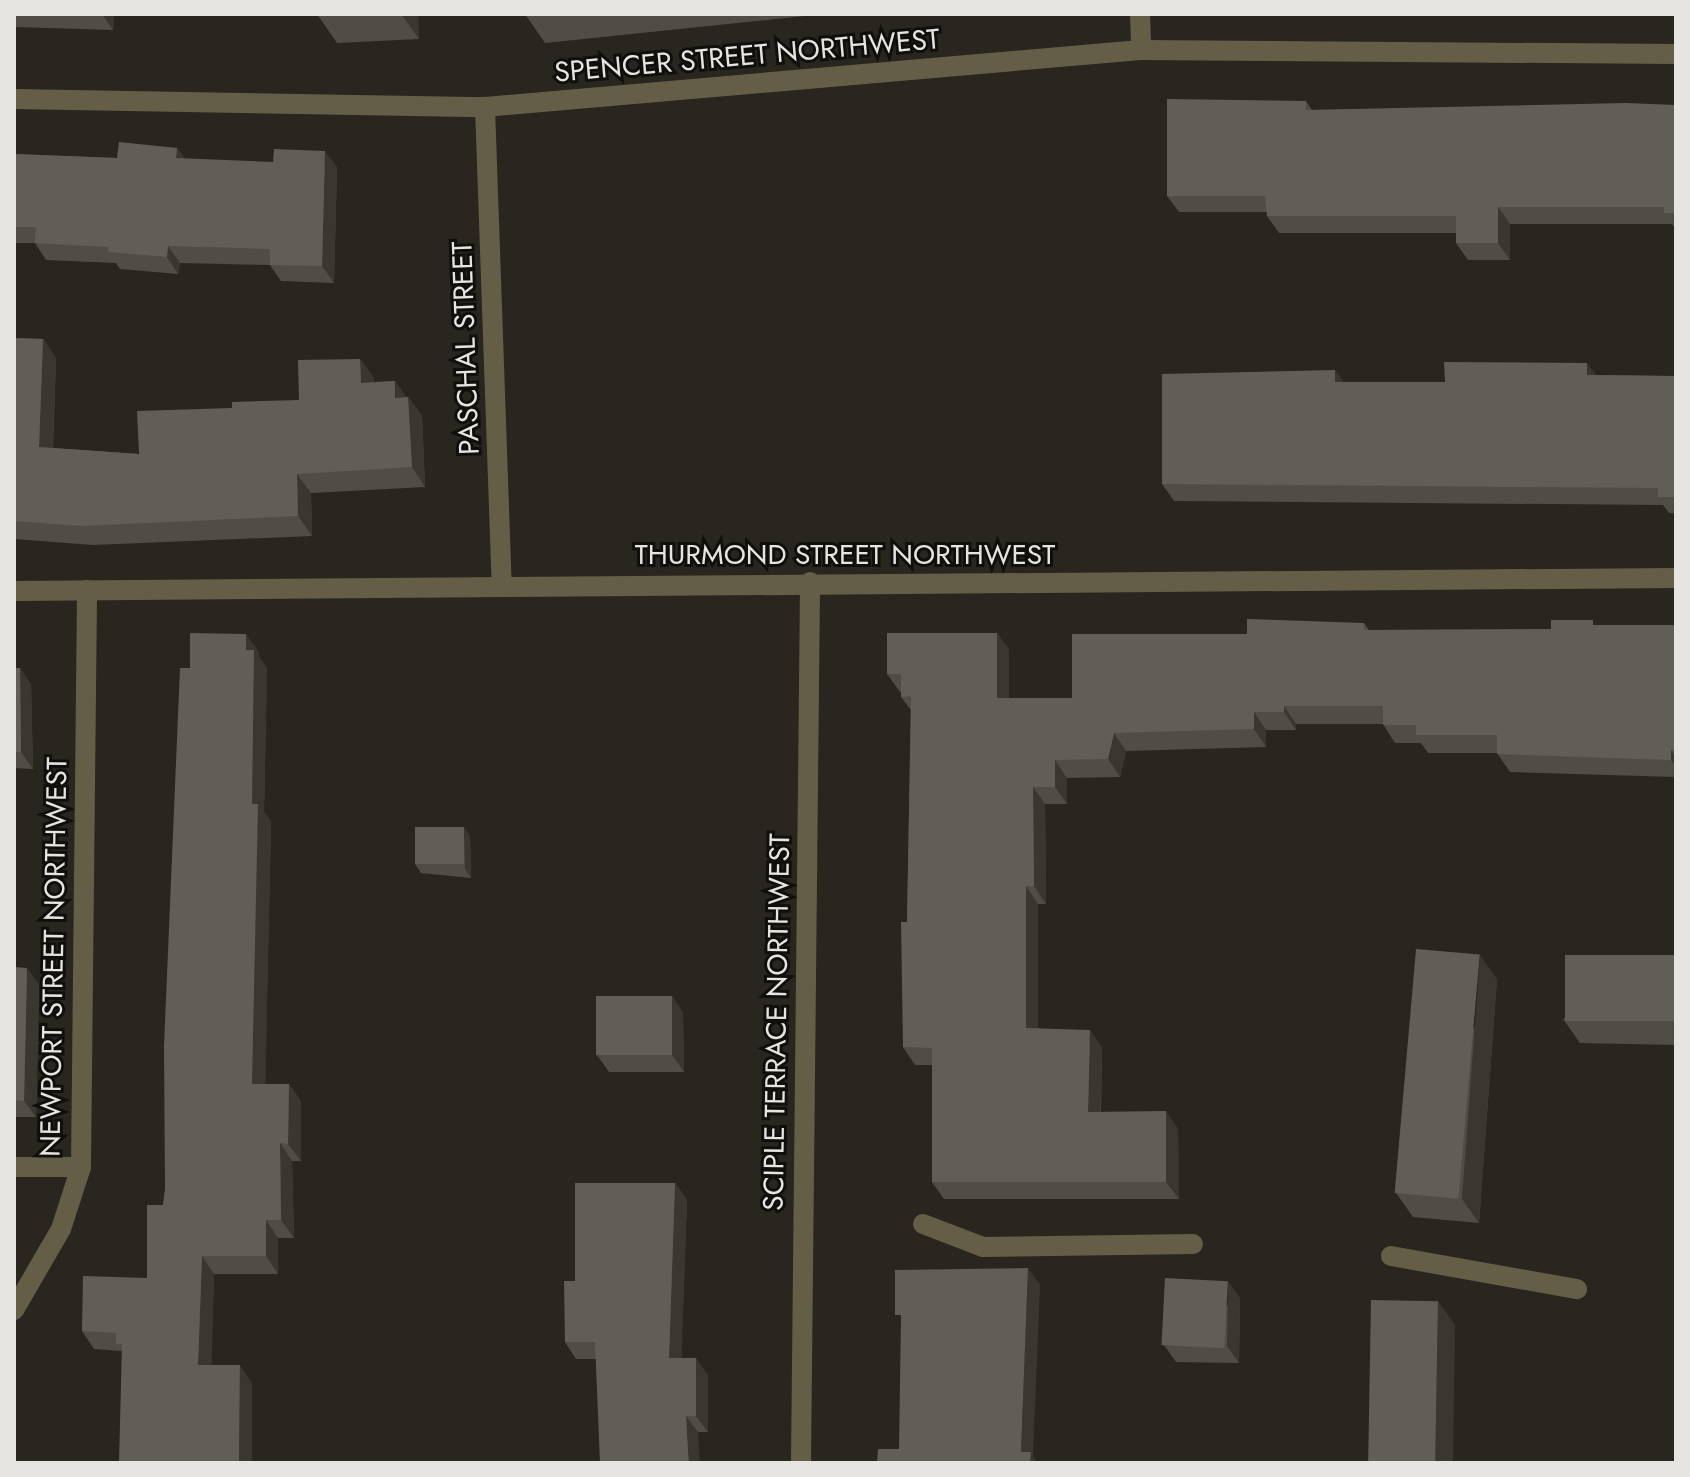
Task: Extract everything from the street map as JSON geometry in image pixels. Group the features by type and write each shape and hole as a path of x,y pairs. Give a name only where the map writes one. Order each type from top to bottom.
{"street":[{"path":"1140,14 1141,50"},
{"name":"SPENCER STREET NORTHWEST","path":"14,99 485,107 1141,50 1676,54"},
{"name":"PASCHAL STREET","path":"485,107 502,586"},
{"name":"THURMOND STREET NORTHWEST","path":"14,591 810,582 1676,578"},
{"name":"SCIPLE TERRACE NORTHWEST","path":"801,1463 810,582"},
{"name":"NEWPORT STREET NORTHWEST","path":"14,1310 61,1229 81,1167 87,590"},
{"path":"14,1167 81,1167"},
{"path":"923,1224 983,1247 1193,1244"},
{"path":"1391,1256 1577,1289"}],"building":[{"path":"1167,99 1306,101 1306,110 1626,103 1676,105 1676,213 1664,213 1664,207 1498,207 1498,243 1456,243 1456,216 1267,216 1265,196 1167,196"},
{"path":"119,142 177,148 176,158 273,162 274,149 325,151 322,266 270,265 270,249 168,246 167,257 108,252 109,247 35,243 36,227 14,227 14,154 117,158"},
{"path":"14,338 43,339 39,447 139,454 137,411 232,408 232,402 299,400 298,360 360,359 361,383 395,381 395,398 408,397 412,467 297,474 298,516 80,526 14,521"},
{"path":"1444,362 1587,363 1587,375 1676,376 1676,497 1658,497 1658,488 1162,484 1162,374 1335,370 1335,382 1445,382"},
{"path":"1247,619 1364,623 1364,630 1551,629 1551,620 1593,620 1593,625 1676,625 1676,750 1671,750 1671,760 1497,754 1497,735 1416,735 1416,725 1383,725 1383,706 1284,706 1284,712 1254,712 1254,729 1114,733 1108,759 1055,760 1055,787 1033,787 1034,886 1026,886 1026,1028 1090,1030 1088,1112 1166,1111 1166,1182 932,1182 932,1048 903,1047 901,922 907,922 911,696 901,697 901,674 887,674 887,633 997,633 997,698 1072,698 1072,634 1247,634"},
{"path":"190,633 246,634 246,650 254,650 252,804 258,804 252,1084 289,1084 288,1144 280,1143 281,1220 266,1220 266,1256 202,1256 198,1365 240,1365 239,1463 119,1463 122,1344 116,1344 116,1333 82,1331 83,1276 147,1278 147,1205 163,1205 164,1046 180,668 190,668"},
{"path":"14,668 20,668 21,752 14,752"},
{"path":"415,827 464,827 464,864 415,864"},
{"path":"1416,949 1480,955 1458,1199 1395,1193"},
{"path":"1565,955 1676,955 1676,1021 1565,1021"},
{"path":"14,967 27,968 24,1101 14,1100"},
{"path":"596,996 672,996 672,1055 596,1055"},
{"path":"575,1183 675,1183 669,1358 696,1358 696,1416 686,1416 689,1463 600,1463 595,1342 565,1342 564,1281 575,1281"},
{"path":"1028,1268 1021,1452 1031,1452 1030,1463 877,1463 878,1449 899,1449 901,1315 895,1315 895,1270"},
{"path":"1165,1278 1228,1281 1224,1348 1161,1345"},
{"path":"1371,1300 1438,1301 1435,1463 1368,1463"}]}
